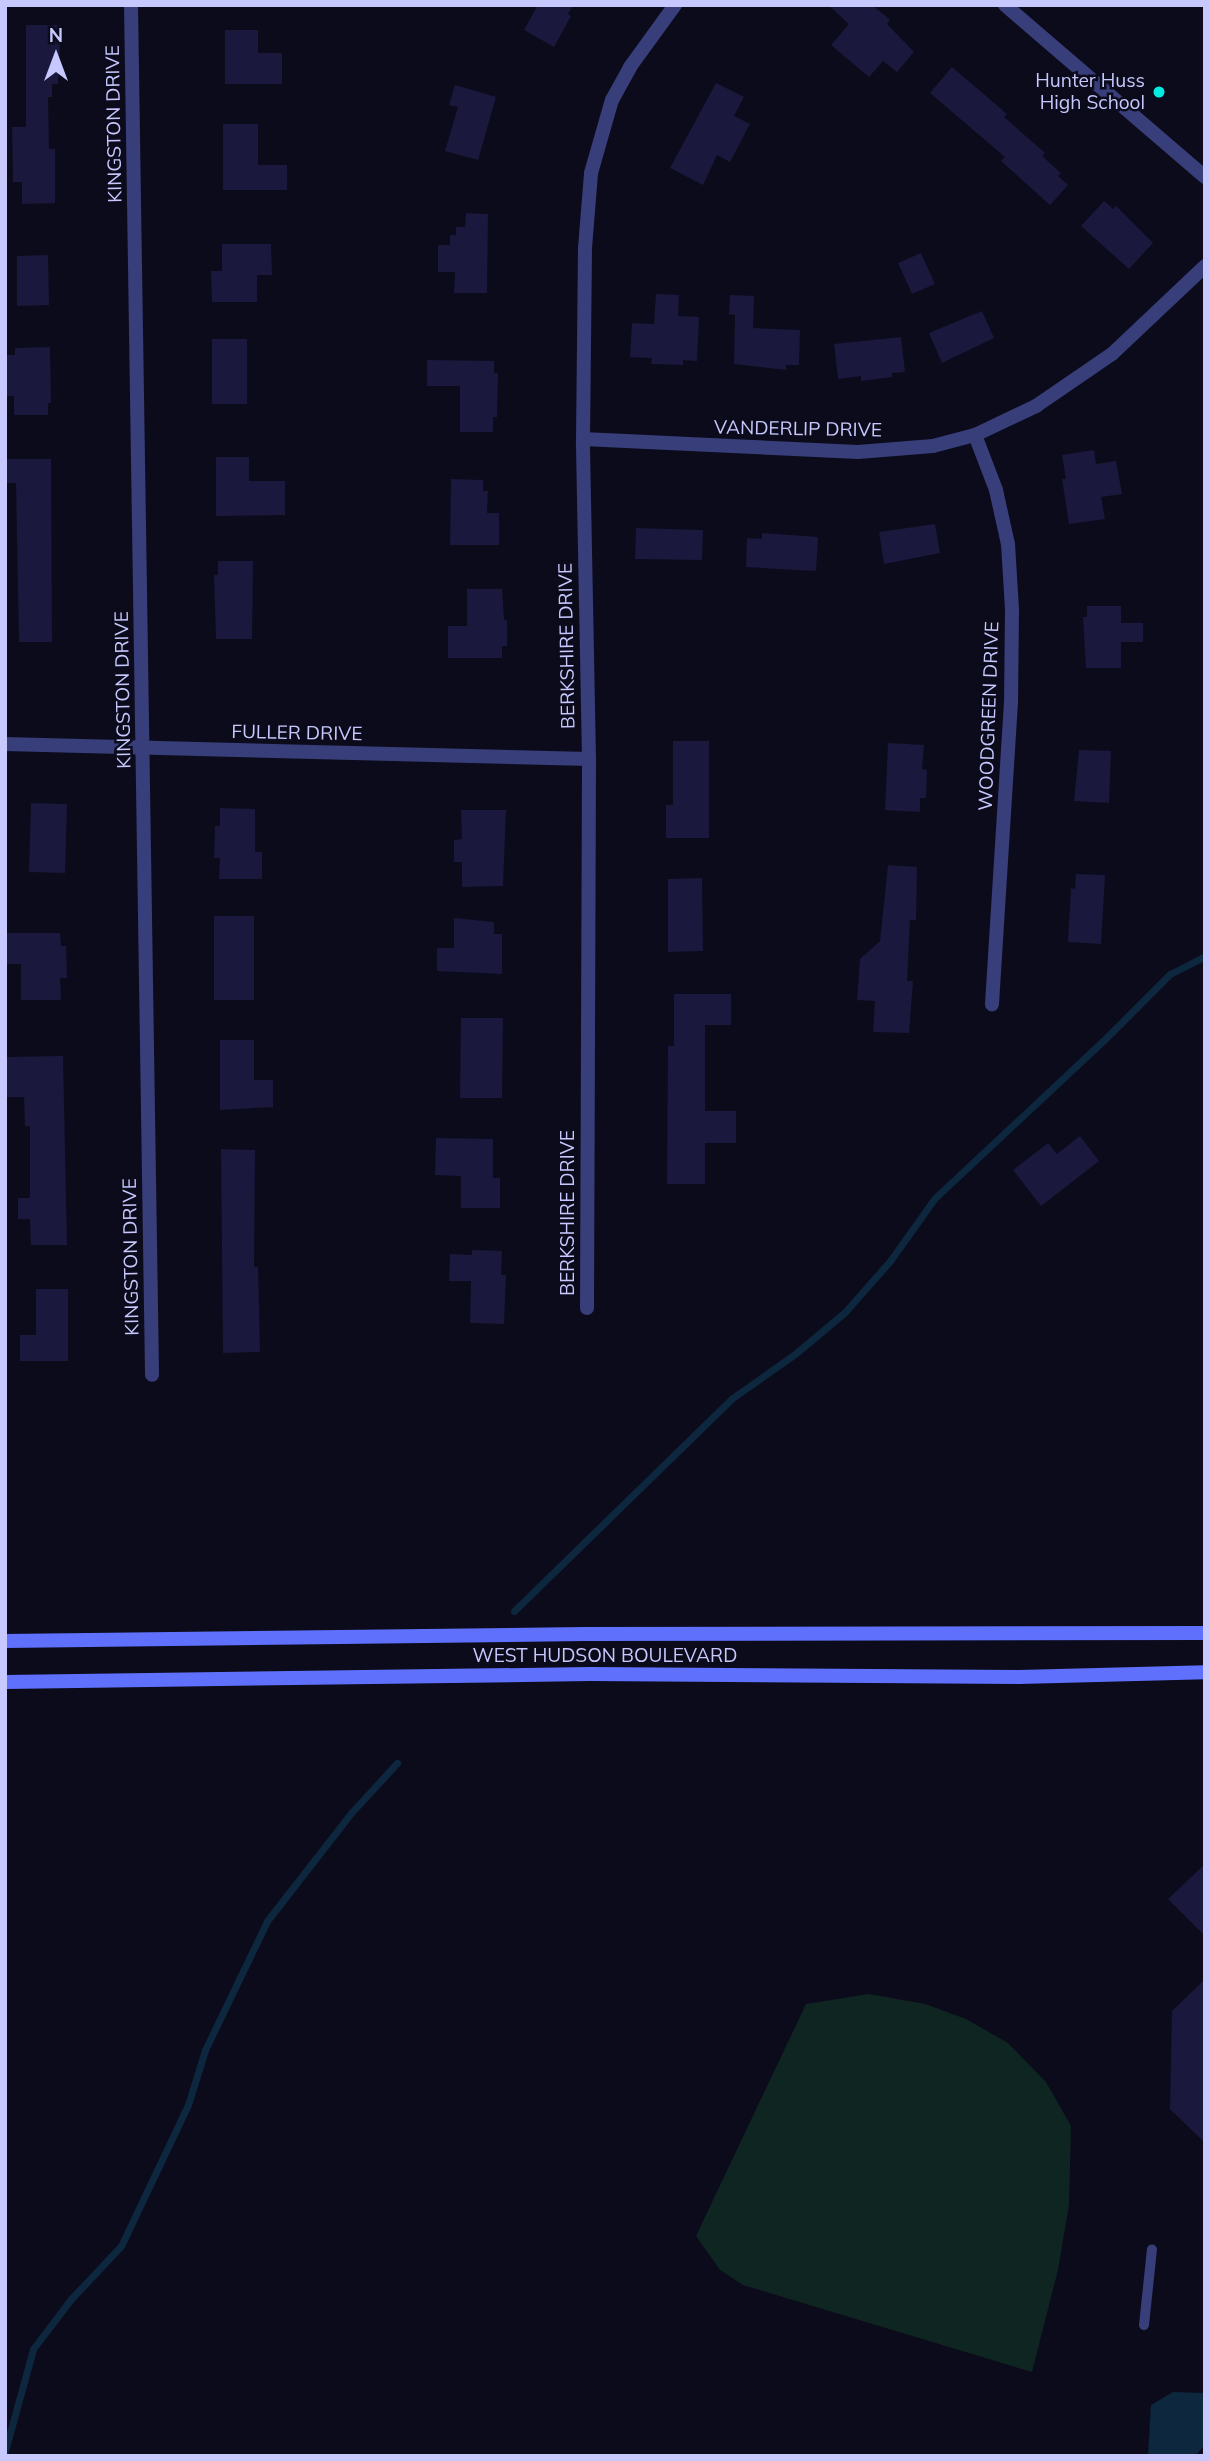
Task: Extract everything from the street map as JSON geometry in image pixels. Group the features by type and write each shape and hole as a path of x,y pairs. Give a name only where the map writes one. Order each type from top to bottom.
{"main road":[{"name":"WEST HUDSON BOULEVARD","path":"5,1641 585,1634 1205,1633"},
{"name":"WEST HUDSON BOULEVARD","path":"5,1682 590,1674 1019,1677 1205,1672"}],"street":[{"name":"KINGSTON DRIVE","path":"131,5 152,1375"},
{"name":"BERKSHIRE DRIVE","path":"587,1308 589,759 583,439 584,248 591,173 612,100 630,66 675,5"},
{"path":"1005,5 1205,177"},
{"name":"VANDERLIP DRIVE","path":"583,439 858,452 933,446 975,435 1036,406 1112,354 1205,266"},
{"name":"WOODGREEN DRIVE","path":"975,435 996,490 1005,530 1012,610 1011,702 992,1004"},
{"name":"FULLER DRIVE","path":"5,744 589,759"}],"lane":[{"path":"1144,2325 1152,2249"}],"green space":[{"path":"869,1994 925,2004 966,2019 1008,2043 1046,2082 1071,2126 1069,2205 1058,2270 1032,2372 743,2285 720,2270 696,2236 806,2004"}],"water":[{"path":"1173,2392 1205,2393 1205,2445 1195,2456 1148,2456 1151,2405"}],"building":[{"path":"538,5 573,5 568,14 571,16 554,47 524,30"},
{"path":"828,5 872,5 890,20 887,24 914,52 897,72 883,61 869,77 831,45 849,24"},
{"path":"26,25 61,25 58,84 52,84 52,97 48,97 49,149 55,149 55,203 22,204 22,182 13,182 12,127 26,127"},
{"path":"225,30 258,30 258,53 282,53 282,84 225,84"},
{"path":"952,67 1007,114 1004,117 1045,153 1042,156 1061,173 1058,176 1068,185 1050,205 1001,161 1005,157 930,93"},
{"path":"716,83 744,97 734,116 750,124 730,162 717,155 703,185 670,168"},
{"path":"455,85 496,97 478,160 445,151 458,107 449,105"},
{"path":"223,124 258,124 258,165 287,165 287,190 223,190"},
{"path":"1104,201 1113,209 1116,206 1153,243 1129,269 1081,226"},
{"path":"466,213 488,214 487,293 454,293 455,272 438,272 438,245 450,245 450,235 456,235 456,227 465,227"},
{"path":"222,244 271,244 272,275 257,275 257,302 212,302 211,271 222,271"},
{"path":"921,253 935,284 912,294 898,263"},
{"path":"48,255 49,305 17,306 17,256"},
{"path":"656,294 679,295 678,316 699,317 697,361 683,360 683,365 651,364 652,358 630,357 632,323 654,324"},
{"path":"730,295 754,296 753,328 800,330 799,365 786,365 786,370 734,364 735,315 729,314"},
{"path":"982,311 994,338 942,363 929,333"},
{"path":"901,337 905,372 892,373 892,377 861,381 861,376 838,379 834,344"},
{"path":"212,339 247,339 247,404 212,404"},
{"path":"50,347 51,403 48,403 48,415 14,415 14,396 5,396 5,355 15,355 15,348"},
{"path":"427,360 494,361 494,373 498,373 497,417 493,417 493,432 460,432 460,386 427,386"},
{"path":"1094,450 1096,464 1116,461 1122,494 1101,497 1105,519 1069,524 1062,479 1066,479 1062,455"},
{"path":"216,457 249,457 249,481 285,481 285,515 216,516"},
{"path":"5,459 51,459 52,642 19,642 16,483 5,483"},
{"path":"451,479 483,480 483,491 488,491 487,513 499,513 499,545 450,545"},
{"path":"935,524 940,553 884,564 879,532"},
{"path":"636,528 703,530 702,560 635,559"},
{"path":"762,533 818,537 816,571 746,567 747,538 762,539"},
{"path":"218,561 253,561 252,639 216,639 214,575 218,575"},
{"path":"467,589 502,589 504,620 507,620 507,646 502,646 502,658 448,658 448,626 467,626"},
{"path":"1087,606 1121,606 1121,623 1143,623 1143,642 1121,642 1121,668 1086,668 1083,617 1087,617"},
{"path":"673,741 709,741 709,838 666,838 666,805 673,805"},
{"path":"888,743 924,745 922,769 927,770 926,798 920,798 920,812 885,810"},
{"path":"1079,750 1111,751 1109,803 1074,801"},
{"path":"31,803 67,804 65,873 29,872"},
{"path":"220,808 255,809 255,852 262,852 262,879 219,879 220,858 214,858 215,826 220,826"},
{"path":"461,810 506,810 503,886 462,887 462,862 454,862 454,840 462,839"},
{"path":"888,865 917,867 916,920 910,920 907,981 913,981 909,1033 873,1032 875,1001 857,1000 860,959 880,941"},
{"path":"1076,874 1105,875 1101,944 1068,942 1071,888 1075,889"},
{"path":"702,878 703,951 668,952 668,879"},
{"path":"214,916 254,916 254,1000 214,1000"},
{"path":"454,918 494,922 494,934 502,934 502,974 437,971 437,948 454,948"},
{"path":"5,933 60,933 61,946 66,946 67,978 60,978 61,1000 21,1000 21,964 5,964"},
{"path":"674,994 731,994 731,1025 705,1025 705,1111 736,1111 736,1143 705,1143 705,1184 667,1184 668,1046 674,1046"},
{"path":"461,1018 503,1018 502,1098 460,1098"},
{"path":"220,1040 254,1040 254,1080 273,1080 273,1107 220,1110"},
{"path":"63,1056 67,1245 31,1245 30,1219 18,1219 18,1198 30,1198 30,1126 25,1126 24,1097 5,1097 5,1057"},
{"path":"1080,1136 1099,1161 1041,1206 1013,1170 1048,1143 1057,1154"},
{"path":"436,1138 493,1139 493,1178 500,1178 500,1208 461,1208 461,1176 435,1175"},
{"path":"221,1149 255,1150 254,1267 258,1267 260,1352 223,1353"},
{"path":"472,1250 502,1251 501,1275 506,1275 504,1324 470,1323 471,1281 449,1281 450,1254 472,1255"},
{"path":"36,1289 68,1289 68,1361 20,1361 20,1335 36,1335"},
{"path":"1205,1864 1205,1936 1168,1899"},
{"path":"1205,1979 1205,2143 1170,2109 1172,2011"}],"waterway":[{"path":"514,1611 731,1399 795,1354 845,1312 890,1261 935,1198 1103,1041 1170,974 1205,956"},
{"path":"5,2451 33,2349 71,2299 121,2246 188,2105 205,2050 267,1921 351,1813 397,1763"}],"place":[{"name":"Hunter Huss High School","path":"1159,92"}]}
